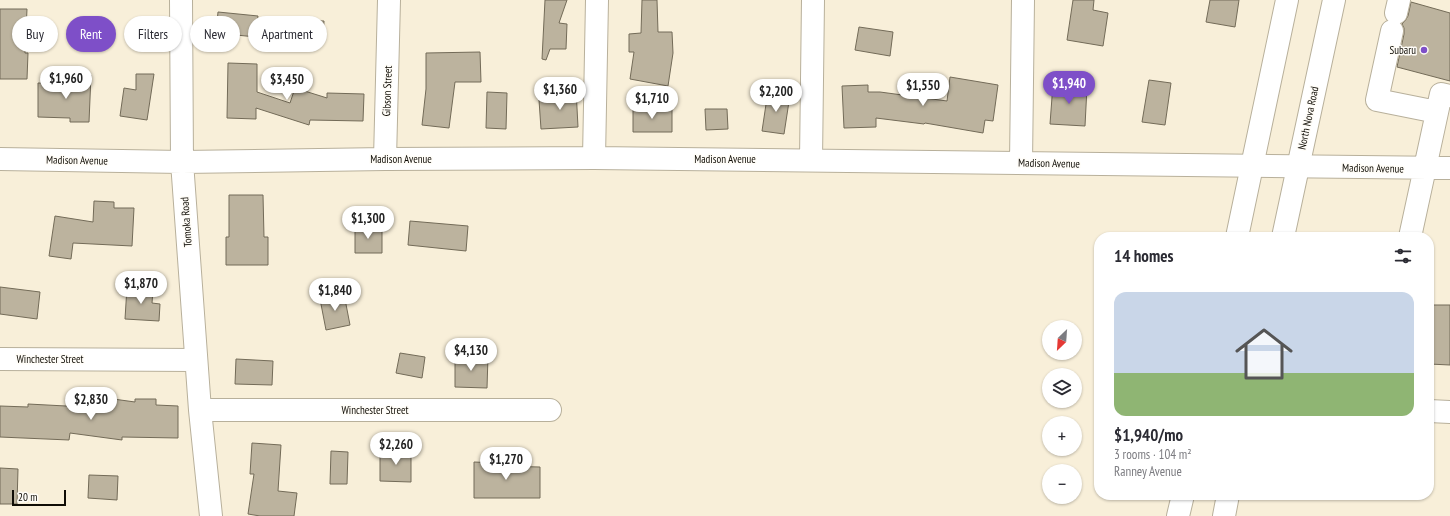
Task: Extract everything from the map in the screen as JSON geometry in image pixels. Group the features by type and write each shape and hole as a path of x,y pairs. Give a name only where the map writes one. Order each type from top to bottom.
{"street":[{"name":"Tomoka Road","path":"181,0 182,162 200,410 211,516"},
{"name":"Gibson Street","path":"385,159 389,0"},
{"path":"594,158 597,0"},
{"path":"811,160 813,0"},
{"path":"1021,163 1023,0"},
{"path":"1239,232 1287,0"},
{"name":"North Nova Road","path":"1284,232 1334,0"},
{"path":"1396,15 1378,100 1443,104 1411,232"},
{"name":"Madison Avenue","path":"0,159 182,162 594,158 1450,168"},
{"name":"Winchester Street","path":"0,359 196,360"},
{"name":"Winchester Street","path":"200,410 550,410"},
{"path":"1434,412 1450,412"},
{"path":"1178,516 1182,500"},
{"path":"1224,516 1227,500"}],"building":[{"path":"545,0 567,0 559,23 567,24 566,49 550,49 546,60 542,59"},
{"path":"642,0 657,0 658,32 672,32 673,53 668,86 630,79 634,52 629,52 629,34 641,33"},
{"path":"1073,0 1094,0 1093,10 1108,13 1103,46 1067,40"},
{"path":"1210,0 1239,0 1235,27 1206,22"},
{"name":"Subaru","path":"1411,2 1450,13 1450,81 1397,67 1404,34 1402,24 1408,16"},
{"path":"0,9 27,9 27,16 12,16 12,52 28,53 27,79 0,79"},
{"path":"218,12 258,16 248,16 248,36 240,35 240,16 218,16"},
{"path":"859,27 893,32 890,56 855,50"},
{"path":"480,52 481,82 455,82 449,128 422,125 426,89 426,53"},
{"path":"228,63 257,64 257,92 290,103 295,88 327,98 327,93 364,94 363,121 310,120 309,125 256,108 256,119 227,118"},
{"path":"75,74 91,75 89,122 70,122 70,118 38,117 38,83 75,84"},
{"path":"136,74 154,74 147,120 120,116 124,88 136,90"},
{"path":"950,77 998,85 993,121 985,120 983,133 925,123 876,118 876,127 844,128 842,86 868,85 868,92 880,92 947,101"},
{"path":"1149,80 1171,83 1165,125 1142,122"},
{"path":"1053,84 1087,87 1085,126 1050,124"},
{"path":"576,89 578,127 541,129 539,100 560,99 560,90"},
{"path":"768,91 790,95 784,134 762,131"},
{"path":"487,92 507,93 506,129 486,128"},
{"path":"633,109 672,109 672,132 633,132"},
{"path":"705,109 727,109 728,129 706,130"},
{"path":"229,195 263,195 264,237 268,237 268,265 226,265 226,237 229,237"},
{"path":"94,201 114,202 114,208 134,208 132,246 73,243 71,259 49,256 55,216 93,222"},
{"path":"410,221 468,226 466,251 408,245"},
{"path":"355,227 382,227 382,253 355,253"},
{"path":"0,287 40,292 37,319 0,314"},
{"path":"127,287 153,290 152,303 160,304 159,321 125,319"},
{"path":"344,294 350,325 326,330 320,299"},
{"path":"1434,305 1450,305 1450,365 1434,364"},
{"path":"400,353 425,357 422,378 396,373"},
{"path":"455,356 488,356 487,388 455,387"},
{"path":"236,359 273,361 272,385 235,384"},
{"path":"106,398 135,402 135,399 156,399 156,405 178,406 178,438 122,437 122,440 70,433 69,440 0,437 0,406 28,407 28,404 85,407 85,404 105,406"},
{"path":"252,443 281,445 278,491 297,493 294,516 260,516 248,514 254,474 250,474"},
{"path":"380,450 411,451 411,482 380,481"},
{"path":"331,451 348,452 347,484 330,484"},
{"path":"474,462 497,463 497,466 540,467 540,498 474,498"},
{"path":"0,468 18,469 17,504 0,504"},
{"path":"89,475 118,476 117,500 88,498"}],"place":[{"name":"Subaru","path":"1424,50"}]}
